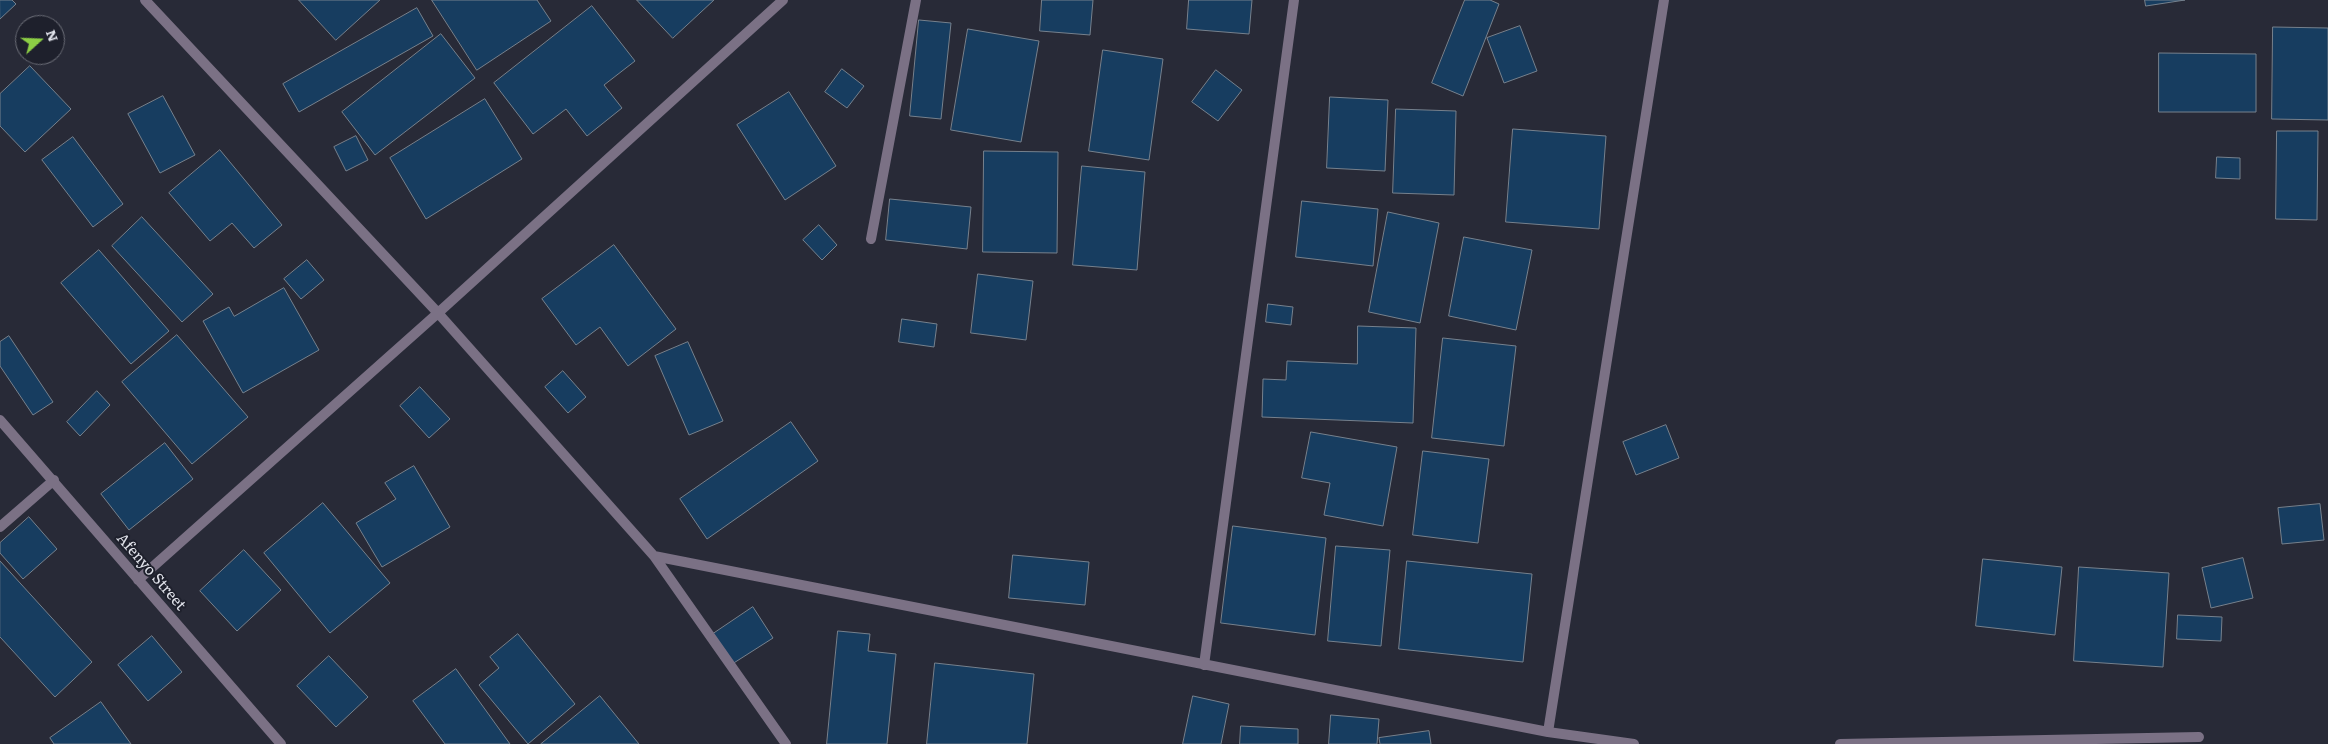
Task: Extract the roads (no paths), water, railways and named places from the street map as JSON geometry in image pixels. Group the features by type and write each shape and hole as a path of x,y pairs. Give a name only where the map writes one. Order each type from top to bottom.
{"street":[{"path":"145,0 438,313 654,556 786,744"},
{"path":"138,580 438,313 783,0"},
{"path":"871,239 916,0"},
{"path":"1204,666 1294,0"},
{"path":"1548,732 1664,0"},
{"name":"Afenyo Street","path":"0,420 281,744"},
{"path":"0,526 54,480"},
{"path":"654,556 1204,666 1548,732 1634,744"},
{"path":"1840,744 2199,737"}]}
